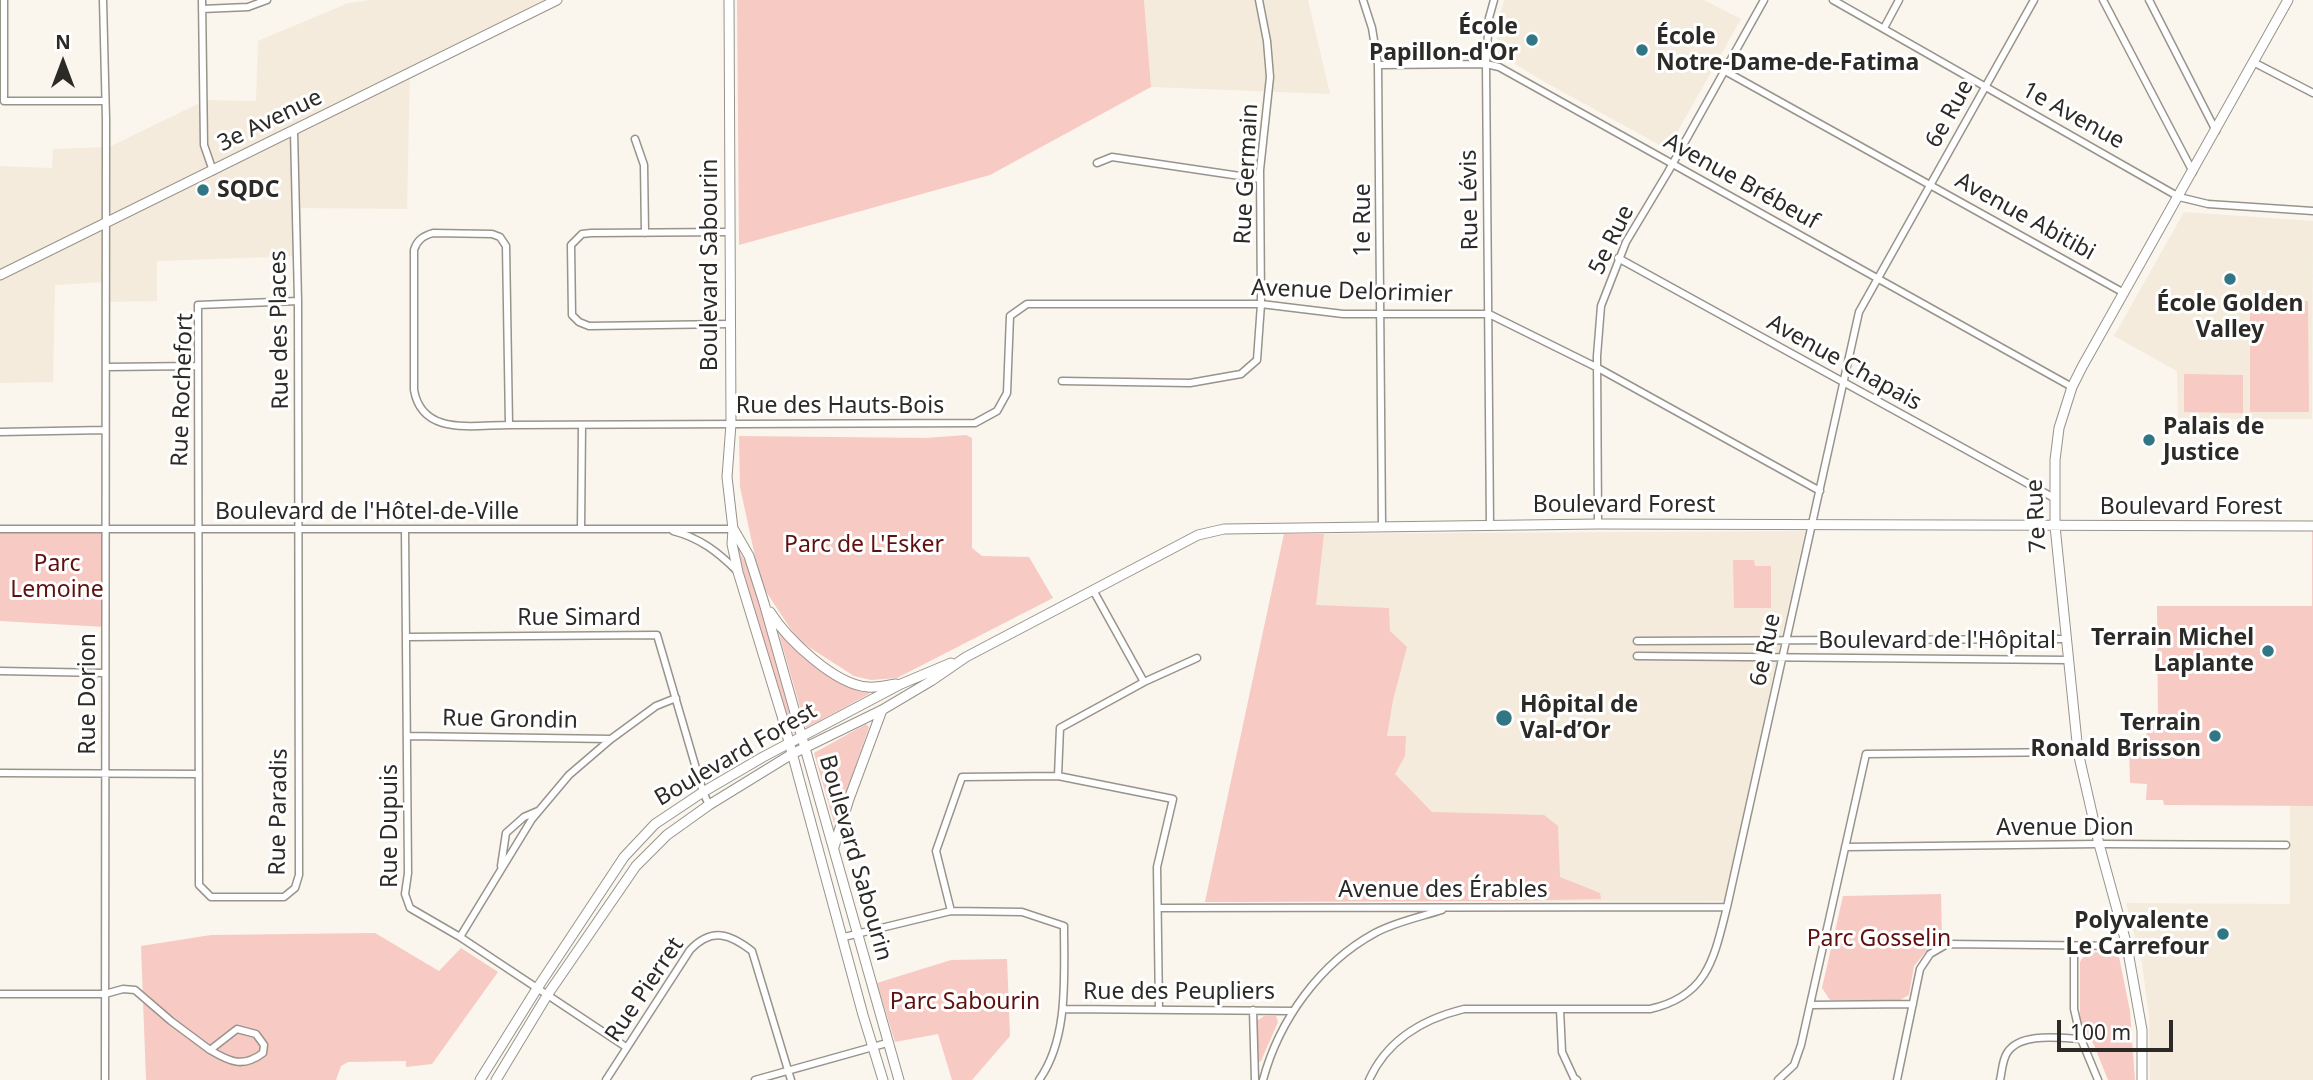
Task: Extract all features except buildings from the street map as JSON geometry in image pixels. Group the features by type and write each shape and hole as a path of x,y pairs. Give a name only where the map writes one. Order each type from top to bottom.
{"street":[{"path":"4,0 4,101 105,102"},
{"name":"Rue Dorion","path":"103,0 106,367 105,1080"},
{"path":"202,0 204,145 213,171"},
{"path":"202,9 248,7 267,0"},
{"name":"3e Avenue","path":"0,275 557,0"},
{"name":"Boulevard Sabourin","path":"729,0 731,424 727,477 733,529 732,544 883,1080"},
{"name":"Rue Germain","path":"1062,381 1190,383 1241,374 1258,360 1261,304 1260,179 1270,77 1267,41 1259,0"},
{"name":"1e Rue","path":"1363,0 1372,28 1378,65 1382,526"},
{"name":"Rue Lévis","path":"1490,526 1486,64 1489,18 1494,0"},
{"name":"5e Rue","path":"1598,524 1598,369 1601,306 1618,258 1764,0"},
{"name":"1e Avenue","path":"1833,0 2179,197 2208,204 2313,211"},
{"path":"1884,28 1899,0"},
{"name":"6e Rue","path":"1369,1080 1395,1043 1413,1028 1443,1014 1464,1009 1650,1009 1679,999 1692,990 1709,970 1727,907 1859,312 2034,0"},
{"path":"2102,0 2193,172"},
{"path":"2149,0 2216,131"},
{"name":"7e Rue","path":"2143,1080 2142,1030 2127,946 2099,844 2078,752 2055,526 2055,460 2059,428 2072,387 2288,0"},
{"path":"2255,62 2313,93"},
{"name":"Avenue Brébeuf","path":"1378,65 1486,64 1499,67 2072,387"},
{"name":"Avenue Abitibi","path":"1724,71 2124,293"},
{"name":"Rue des Places","path":"294,131 298,301 298,529"},
{"path":"635,139 644,165 645,233"},
{"path":"1097,163 1112,157 1260,179"},
{"path":"730,232 582,234 571,245 572,315 579,322 589,326 730,324"},
{"name":"Rue des Hauts-Bois","path":"509,425 506,246 500,237 492,234 425,235 414,250 414,390 416,401 425,416 439,423 509,425 975,424 997,411 1007,393 1010,316"},
{"name":"Avenue Chapais","path":"1618,258 2054,498"},
{"name":"Rue Rochefort","path":"199,529 198,305 298,301"},
{"name":"Avenue Delorimier","path":"1010,316 1027,304 1261,304 1343,314 1489,314 1598,369 1821,491"},
{"path":"106,367 197,366"},
{"path":"581,529 582,425"},
{"path":"0,432 105,430"},
{"name":"Boulevard Forest","path":"480,1080 624,857 655,824 703,792 801,737 901,684 966,657 1198,535 1224,529 1598,524 2313,526"},
{"name":"Boulevard de l'Hôtel-de-Ville","path":"0,529 733,529"},
{"name":"Rue Paradis","path":"199,529 199,885 211,897 284,897 295,888 299,875 298,529"},
{"name":"Rue Dupuis","path":"405,529 408,736 408,873 405,894 410,908 538,987 626,1047"},
{"path":"661,529 696,539 716,551 738,572"},
{"name":"Boulevard Sabourin","path":"733,529 749,556 764,603 899,1080"},
{"path":"1093,590 1144,682"},
{"path":"764,603 803,652 843,679 867,687 901,684"},
{"name":"Rue Simard","path":"407,637 657,635 709,805"},
{"name":"Boulevard de l'Hôpital","path":"1637,641 2066,639"},
{"name":"Boulevard de l'Hôpital","path":"1637,656 2068,660"},
{"name":"Boulevard Forest","path":"496,1080 548,994 636,866 667,835 709,805 792,754 882,710 966,657"},
{"path":"1058,776 1060,728 1144,682 1197,658"},
{"path":"0,671 105,673"},
{"path":"460,937 540,810 569,775 611,739 656,706 676,698"},
{"path":"834,848 882,710"},
{"name":"Rue Grondin","path":"408,736 611,739"},
{"path":"1779,1080 1794,1065 1866,754 2078,752"},
{"path":"0,774 199,774"},
{"path":"951,911 936,851 962,777 1058,776 1173,799 1157,867 1158,1010"},
{"path":"501,869 506,832 524,817 540,810"},
{"name":"Avenue Dion","path":"1845,847 2286,845"},
{"name":"Avenue des Érables","path":"1159,908 1727,907"},
{"path":"1263,1080 1268,1060 1293,1011 1307,991 1337,959 1376,932 1448,908"},
{"path":"844,937 951,911 1023,912 1064,926 1064,1009 1049,1066 1038,1080"},
{"name":"Rue Pierret","path":"606,1080 690,950 697,942 712,935 725,935 752,951 791,1080"},
{"path":"1897,1080 1920,969 1930,954 1947,944 2127,946"},
{"path":"2074,946 2074,1009 2081,1039 2098,1080"},
{"path":"0,994 105,994 135,989 171,1021 210,1050 224,1059 244,1063 254,1060 263,1053 264,1045 256,1034 237,1029 210,1050"},
{"path":"1810,1005 1913,1004"},
{"name":"Rue des Peupliers","path":"1064,1009 1293,1011"},
{"path":"1560,1009 1562,1052 1574,1079 1577,1080"},
{"path":"1253,1010 1255,1080"},
{"path":"2000,1080 2006,1055 2021,1041 2081,1039"},
{"path":"755,1080 887,1043"}],"shaded area":[{"path":"370,0 544,0 410,71 407,209 301,208 302,256 157,261 157,301 106,302 106,282 55,285 53,382 0,383 0,166 52,168 53,149 109,147 206,100 256,101 258,41 348,3"},
{"path":"1144,0 1308,0 1330,94 1151,87"},
{"name":"École Notre-Dame-de-Fatima","path":"1504,0 1704,0 1741,19 1670,145 1663,147 1497,53 1497,29"},
{"name":"École Golden Valley","path":"2184,212 2313,221 2312,419 2178,419 2177,371 2114,336"},
{"name":"Hôpital de Val-d’Or","path":"1805,531 1724,901 1205,902 1284,534"},
{"name":"Polyvalente Le Carrefour","path":"2290,806 2313,806 2313,1080 2150,1080 2149,1016 2142,963 2126,903 2290,904"}],"green space":[{"path":"737,0 1144,0 1151,87 990,175 739,245"},
{"path":"2250,301 2308,301 2309,412 2250,412"},
{"path":"2184,374 2243,375 2243,413 2184,412"},
{"name":"Parc de L'Esker","path":"966,435 972,438 972,548 982,556 1029,557 1053,598 897,678 871,680 854,676 798,640 761,584 740,487 739,436 926,438"},
{"name":"Parc Lemoine","path":"0,529 105,529 106,627 0,621"},
{"path":"2312,531 2313,806 2164,805 2163,800 2146,800 2147,784 2130,783 2129,744 2144,741 2151,721 2158,720 2157,606 2312,606"},
{"path":"1284,534 1324,534 1316,605 1389,608 1390,631 1407,647 1387,736 1406,736 1405,756 1395,774 1432,812 1544,815 1558,826 1560,877 1600,893 1601,899 1205,902"},
{"path":"737,541 741,555 748,564 796,734 793,733 789,718 783,710 735,542"},
{"path":"1733,560 1754,560 1755,566 1771,566 1771,608 1734,608"},
{"path":"777,627 857,689 868,691 869,694 806,728"},
{"path":"866,724 869,727 834,823 814,753"},
{"name":"Parc Gosselin","path":"1941,894 1942,940 1927,950 1914,966 1909,995 1900,1000 1830,1000 1822,988 1843,896"},
{"path":"375,933 439,971 461,948 498,972 432,1064 406,1067 406,1061 348,1062 341,1066 336,1080 146,1080 141,946 211,935"},
{"path":"2113,952 2119,957 2130,1011 2135,1080 2108,1080 2080,1017 2080,962 2090,953"},
{"name":"Parc Sabourin","path":"1007,959 1010,1036 972,1080 952,1080 938,1034 895,1042 877,983 951,960"},
{"path":"1264,1016 1276,1016 1278,1022 1259,1062 1257,1021"}],"place":[{"name":"École Papillon-d'Or","path":"1532,40"},
{"name":"École Notre-Dame-de-Fatima","path":"1642,50"},
{"name":"SQDC","path":"203,190"},
{"name":"École Golden Valley","path":"2230,279"},
{"name":"Palais de Justice","path":"2149,440"},
{"name":"Terrain Michel Laplante","path":"2268,651"},
{"name":"Hôpital de Val-d’Or","path":"1504,718"},
{"name":"Terrain Ronald Brisson","path":"2215,736"},
{"name":"Polyvalente Le Carrefour","path":"2223,934"}]}
